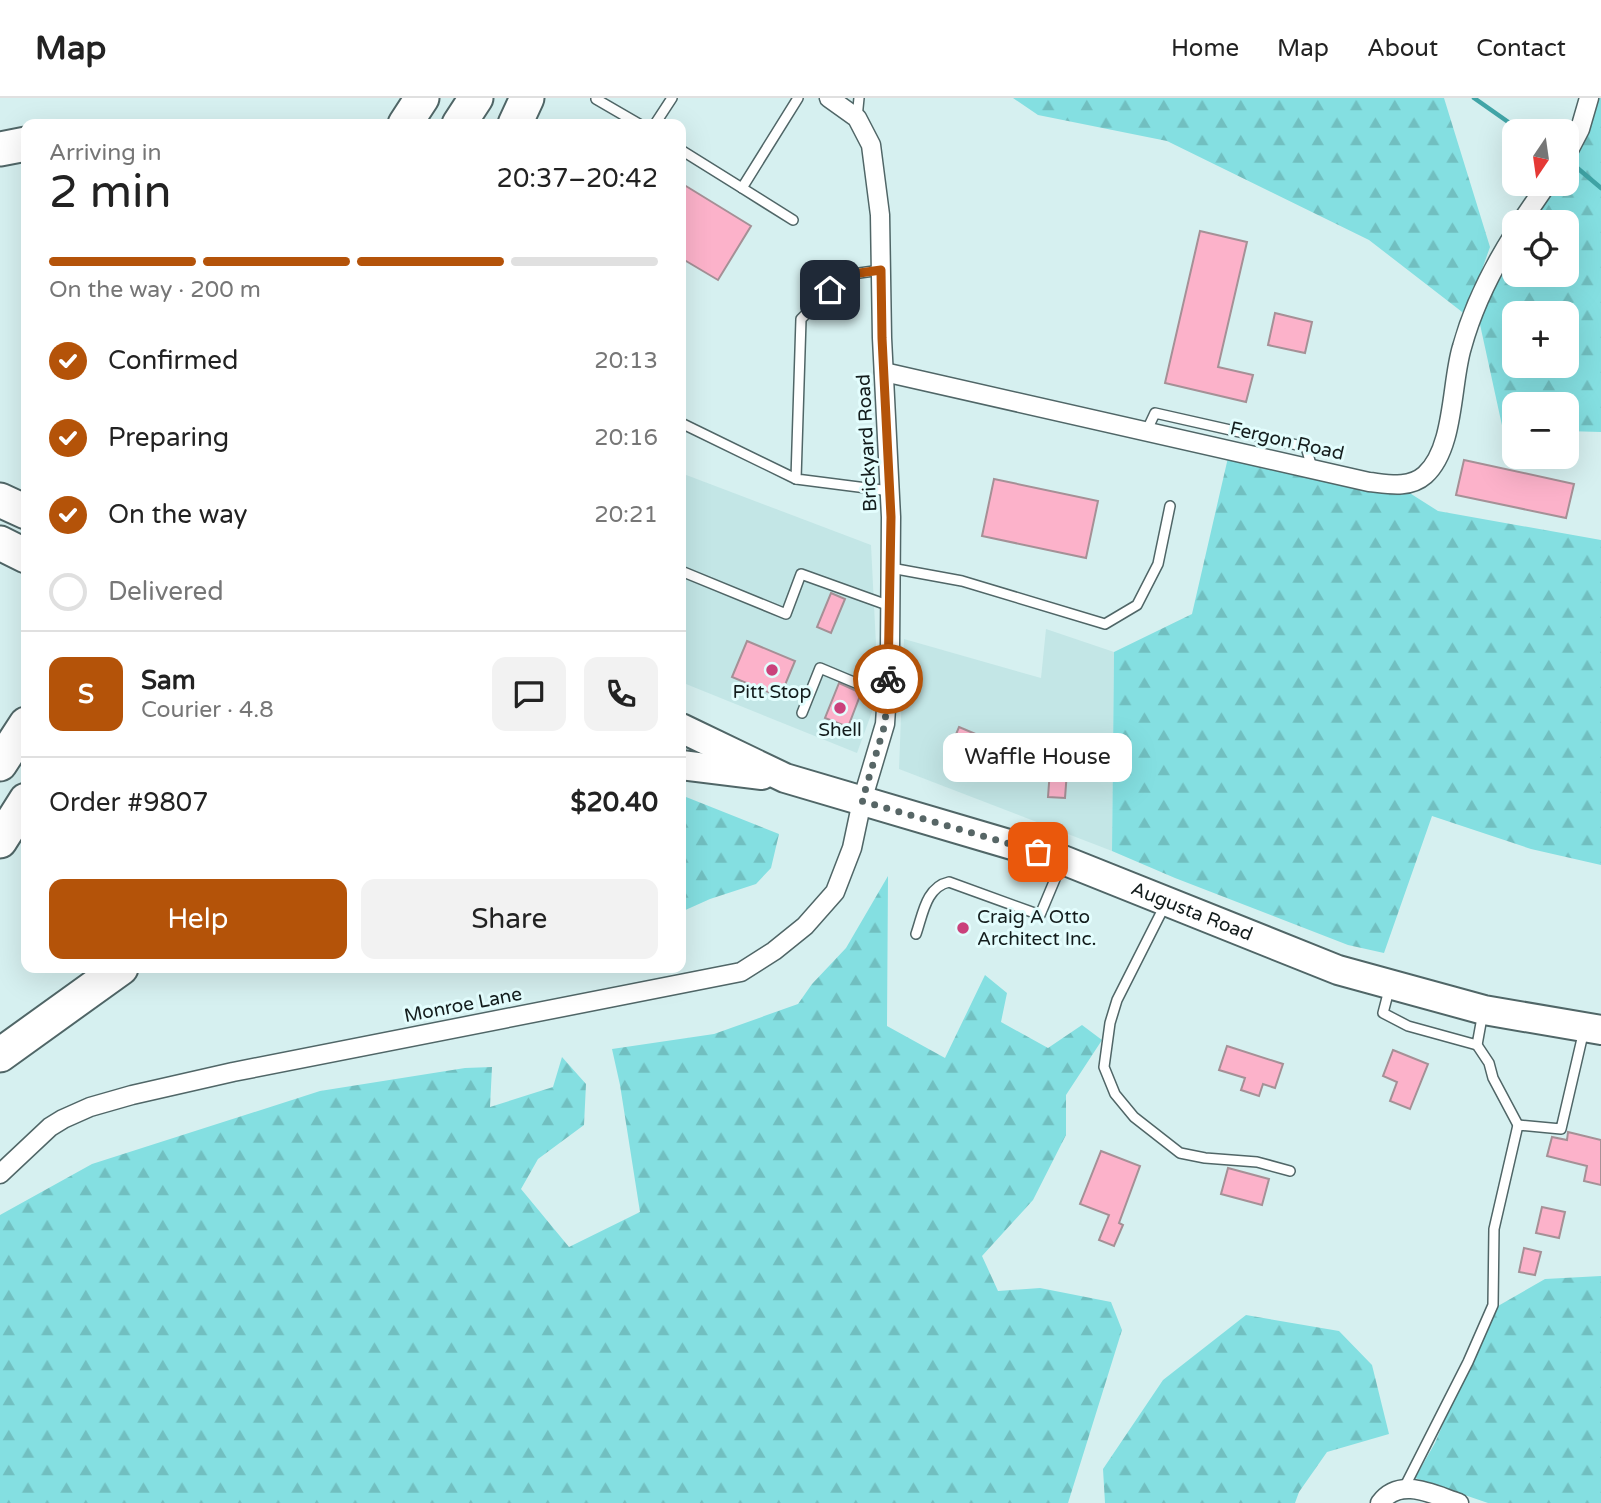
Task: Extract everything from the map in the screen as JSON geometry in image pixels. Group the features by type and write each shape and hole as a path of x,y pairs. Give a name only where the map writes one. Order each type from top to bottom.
{"highway":[{"path":"408,119 422,98"},
{"path":"462,119 476,98"},
{"path":"517,119 527,98"},
{"path":"0,149 21,145"},
{"path":"0,500 21,510"},
{"path":"0,543 21,554"},
{"path":"0,764 21,732"},
{"path":"0,841 21,808"},
{"path":"0,1055 114,973"}],"main road":[{"name":"Augusta Road","path":"686,730 785,778 1063,860 1338,970 1484,1010 1593,1029"},
{"name":"Augusta Road","path":"686,766 785,778"}],"street":[{"name":"Brickyard Road","path":"830,98 857,118 872,145 880,215 890,491 890,606 885,724 862,801"},
{"path":"1579,131 1589,98"},
{"name":"Fergon Road","path":"884,372 1369,482 1398,485 1412,483 1424,476 1434,465 1450,420 1458,362 1471,319 1502,253"},
{"name":"Monroe Lane","path":"0,1174 50,1127 63,1119 90,1107 132,1095 233,1072 741,972 774,951 805,926 835,892 852,848 862,801"},
{"path":"1380,1503 1383,1498 1403,1490 1424,1490 1459,1503"}],"lane":[{"path":"658,119 672,98"},
{"path":"742,188 798,98"},
{"path":"857,118 859,98"},
{"path":"596,99 630,119"},
{"path":"686,153 793,220"},
{"path":"796,479 801,319 845,275 881,270"},
{"path":"686,425 796,479 890,491"},
{"path":"891,568 962,581 1105,624 1137,605 1158,564 1170,506"},
{"path":"686,572 786,614 801,573 890,606"},
{"path":"802,713 820,668 887,695"},
{"path":"916,934 929,895 939,884 949,882 1040,915 1063,860"},
{"path":"1167,901 1116,1000 1104,1067 1115,1094 1134,1117 1180,1153 1257,1162 1290,1171"},
{"path":"1390,985 1383,1013 1408,1026 1477,1045 1489,1063 1493,1078 1518,1125 1494,1229 1493,1305 1468,1362 1403,1490"},
{"path":"1477,1045 1484,1010"},
{"path":"1518,1125 1561,1129 1593,1029"}],"shaded area":[{"path":"686,475 871,545 876,645 872,712 857,753 686,684"},
{"path":"1046,629 1114,652 1112,851 899,769 904,639 1041,678"}],"green space":[{"path":"1013,98 1444,98 1490,247 1466,315 1369,240 1167,141 1038,115"},
{"path":"1589,98 1601,98 1601,432 1579,431 1579,392 1502,392 1502,425 1476,306 1502,257 1502,287 1579,287 1579,210 1529,210 1539,196 1579,196 1579,123"},
{"path":"1230,449 1397,485 1438,511 1601,540 1601,865 1531,849 1432,816 1384,953 1348,945 1112,851 1114,652 1192,614"},
{"path":"686,797 779,834 771,868 756,884 686,910"},
{"path":"888,876 887,1026 945,1058 985,975 1007,993 1001,1022 1048,1048 1082,1025 1102,1040 1066,1095 1066,1135 1033,1200 982,1256 998,1291 1040,1288 1111,1302 1122,1330 1068,1503 0,1503 0,1215 92,1164 320,1091 465,1068 492,1067 490,1107 553,1087 562,1057 586,1084 584,1125 538,1159 521,1189 569,1247 640,1212 612,1049 714,1034 798,1004 812,984 846,948"},
{"path":"1601,1276 1601,1503 1488,1503 1415,1478 1435,1443 1491,1310 1545,1279"},
{"path":"1246,1315 1339,1331 1372,1365 1389,1434 1327,1452 1299,1492 1295,1503 1105,1503 1103,1469 1163,1380"}],"building":[{"path":"686,186 751,226 718,280 686,261"},
{"path":"1200,231 1247,242 1218,367 1253,375 1246,402 1165,383"},
{"path":"1275,313 1312,322 1305,353 1268,345"},
{"path":"1464,460 1574,484 1566,518 1456,495"},
{"path":"994,479 1098,501 1086,558 982,536"},
{"path":"831,593 845,599 831,633 817,627"},
{"path":"747,641 795,661 780,697 732,677"},
{"path":"839,683 861,693 848,727 825,718"},
{"path":"959,727 997,743 984,771 947,756"},
{"path":"1052,743 1069,745 1065,798 1048,797"},
{"path":"1227,1046 1283,1064 1275,1088 1263,1084 1259,1096 1241,1090 1245,1078 1219,1070"},
{"path":"1393,1050 1428,1064 1410,1109 1390,1101 1397,1082 1383,1076"},
{"path":"1568,1132 1601,1140 1601,1185 1584,1181 1587,1166 1547,1156 1552,1137 1567,1140"},
{"path":"1101,1151 1140,1166 1119,1223 1123,1225 1114,1246 1099,1240 1109,1215 1080,1204"},
{"path":"1228,1168 1269,1179 1262,1205 1221,1194"},
{"path":"1542,1207 1565,1212 1559,1238 1536,1233"},
{"path":"1524,1248 1541,1252 1535,1275 1519,1272"}],"waterway":[{"path":"1474,98 1504,119"},
{"path":"1579,169 1601,188"}],"way so far":[{"path":"888,679 885,724 862,801 1038,852"}],"place":[{"name":"Pitt Stop","path":"772,670"},
{"name":"Shell","path":"840,708"},
{"name":"Waffle House","path":"1038,852"},
{"name":"Craig A Otto Architect Inc.","path":"963,928"}],"route":[{"path":"830,290 845,275 881,270 891,517 888,679"}]}
